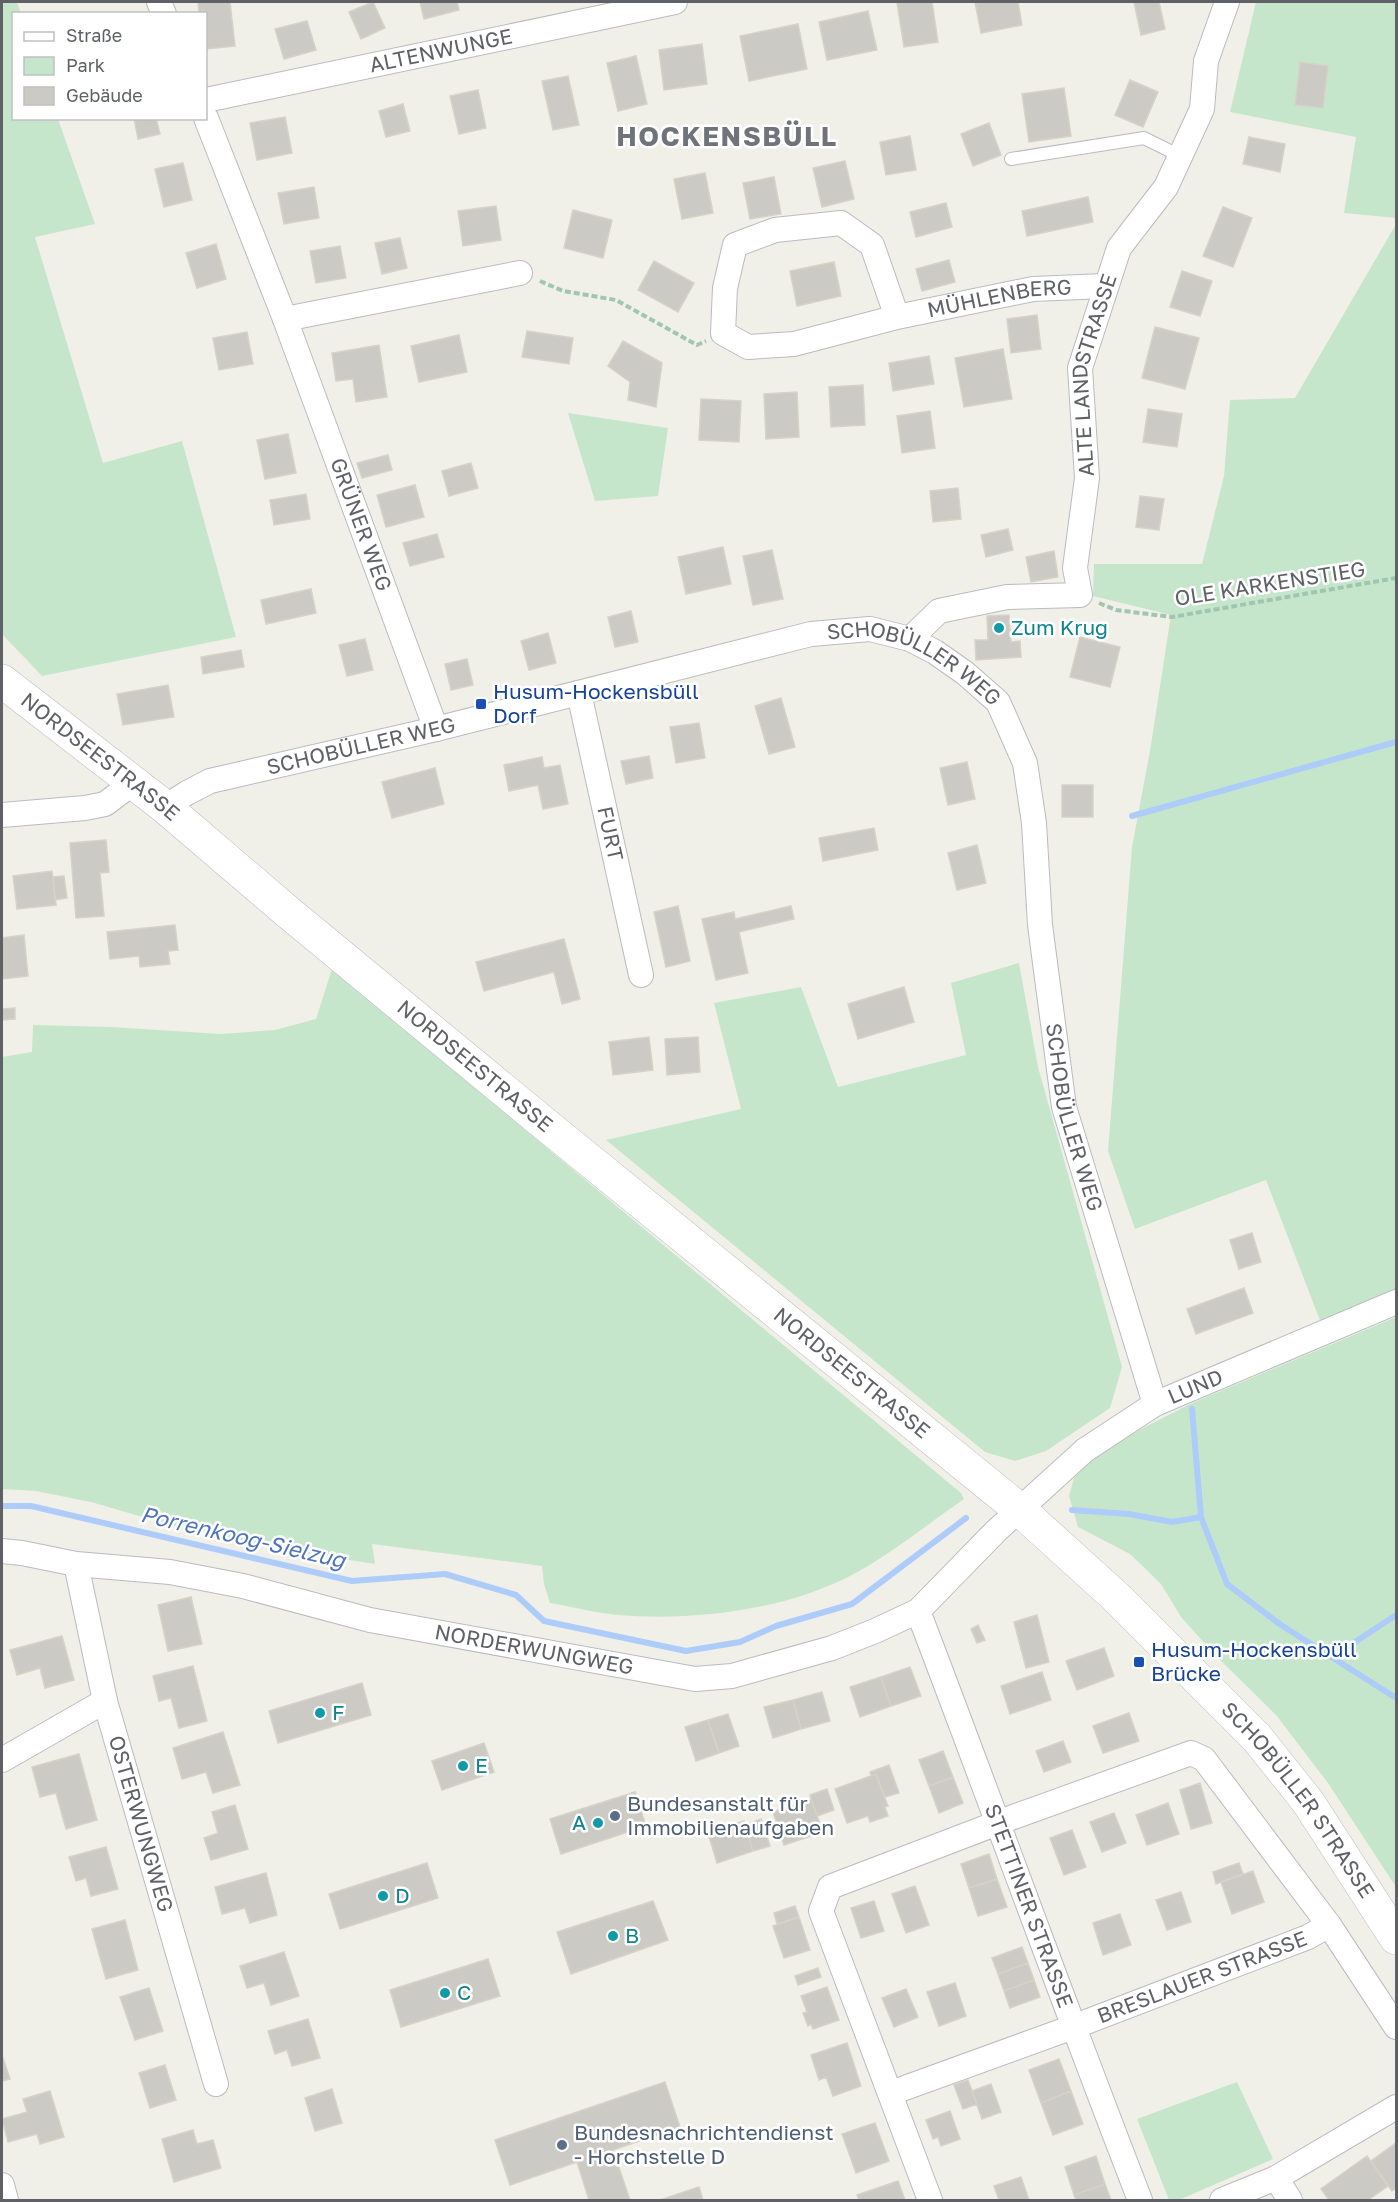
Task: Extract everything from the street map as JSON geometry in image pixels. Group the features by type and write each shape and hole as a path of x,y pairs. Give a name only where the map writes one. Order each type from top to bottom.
{"main road":[{"name":"NORDSEESTRASSE","path":"2,681 165,807 289,913 949,1454"},
{"name":"SCHOBÜLLER STRASSE","path":"949,1454 1020,1510 1116,1597 1257,1738 1308,1802 1396,1938"}],"street":[{"name":"ALTENWUNGE","path":"207,100 675,2"},
{"name":"ALTE LANDSTRASSE","path":"1080,595 1075,568 1087,478 1080,368 1119,248 1166,187 1202,109 1206,61 1227,2"},
{"name":"GRÜNER WEG","path":"207,120 285,319 436,729"},
{"path":"723,333 725,288 735,245 775,230 842,223 872,245 897,317"},
{"path":"285,319 519,273"},
{"name":"MÜHLENBERG","path":"723,333 748,347 794,344 897,317 1034,289 1105,286"},
{"path":"910,639 939,611 1006,597 1080,595"},
{"name":"SCHOBÜLLER WEG","path":"165,807 210,781 436,729 811,634 870,629 910,639 936,652 965,673 998,702 1025,763 1034,823 1040,924 1064,1107 1155,1404"},
{"name":"FURT","path":"579,693 641,975"},
{"path":"2,815 85,808 105,804 133,783"},
{"name":"LUND","path":"1020,1510 1085,1450 1155,1404 1396,1302"},
{"name":"NORDERWUNGWEG","path":"2,1551 76,1564 170,1572 243,1586 370,1620 695,1679 732,1676 832,1648 918,1611 996,1531 1020,1510"},
{"name":"OSTERWUNGWEG","path":"76,1564 105,1701 216,2084"},
{"name":"STETTINER STRASSE","path":"918,1611 1140,2200"},
{"path":"2,1760 105,1701"},
{"name":"BRESLAUER STRASSE","path":"930,2200 821,1911 830,1887 999,1823 1191,1753 1204,1759 1329,1926 1396,2027"},
{"name":"BRESLAUER STRASSE","path":"891,2093 1073,2027 1308,1937 1329,1926"},
{"path":"1222,2200 1276,2178 1396,2107"},
{"path":"1276,2178 1290,2200"},
{"path":"2,2185 6,2200"}],"lane":[{"path":"1011,159 1144,138 1180,156"}],"path":[{"path":"519,273 563,291 616,300 697,345 723,333"},
{"name":"OLE KARKENSTIEG","path":"1080,595 1116,610 1172,616 1396,578"}],"green space":[{"path":"2,2 17,2 21,12 12,12 12,120 58,120 95,224 35,237 103,463 182,441 236,637 42,676 2,634"},
{"path":"1256,2 1396,2 1396,218 1344,213 1356,137 1230,112"},
{"path":"1396,224 1396,1292 1321,1323 1266,1180 1135,1229 1108,1151 1132,847 1150,751 1171,615 1093,596 1094,564 1202,564 1224,476 1230,400 1295,398"},
{"path":"568,413 668,428 658,496 595,501"},
{"path":"1019,963 1038,1067 1122,1367 1110,1408 1046,1451 1015,1461 985,1452 606,1140 741,1109 714,1003 801,987 838,1087 966,1055 951,983"},
{"path":"332,969 961,1493 964,1499 877,1561 846,1578 793,1599 705,1615 646,1616 610,1614 550,1603 544,1584 542,1566 372,1544 375,1564 292,1551 174,1526 91,1502 36,1491 2,1489 2,1057 32,1052 33,1025 221,1034 275,1030 316,1019"},
{"path":"1396,1317 1396,1887 1328,1783 1276,1715 1216,1656 1181,1617 1161,1584 1130,1554 1078,1527 1069,1496 1074,1478 1104,1448 1190,1404"},
{"path":"1237,2082 1273,2159 1179,2200 1169,2200 1137,2119"}],"building":[{"path":"198,2 230,2 235,46 207,49 207,12 199,12"},
{"path":"373,2 385,28 361,39 349,12"},
{"path":"420,2 457,2 459,10 424,19"},
{"path":"932,2 938,42 904,47 897,3"},
{"path":"975,2 1018,2 1022,25 981,33"},
{"path":"1134,2 1159,2 1165,29 1141,35"},
{"path":"868,11 877,50 827,60 819,22"},
{"path":"307,21 316,50 284,59 275,29"},
{"path":"798,24 807,69 749,81 740,36"},
{"path":"702,44 707,84 664,90 659,50"},
{"path":"636,56 647,104 618,111 607,63"},
{"path":"1300,62 1328,66 1323,108 1295,105"},
{"path":"568,76 579,125 553,130 542,81"},
{"path":"1130,80 1158,92 1143,127 1115,115"},
{"path":"1064,88 1071,136 1029,142 1022,94"},
{"path":"478,90 486,128 459,134 450,96"},
{"path":"403,104 410,131 386,137 379,111"},
{"path":"285,117 292,153 257,160 250,123"},
{"path":"134,120 156,120 160,134 138,139"},
{"path":"989,123 1001,155 973,166 961,134"},
{"path":"910,136 916,170 886,175 880,142"},
{"path":"1249,137 1285,144 1280,172 1243,164"},
{"path":"845,161 854,199 822,207 813,168"},
{"path":"183,163 192,200 164,207 155,169"},
{"path":"705,173 713,213 682,219 674,179"},
{"path":"774,177 781,214 750,219 743,183"},
{"path":"314,187 319,218 284,224 278,193"},
{"path":"1088,197 1093,222 1027,236 1022,211"},
{"path":"946,203 952,227 916,237 910,212"},
{"path":"496,206 501,240 463,246 458,211"},
{"path":"1223,207 1252,218 1233,267 1203,256"},
{"path":"573,210 612,220 603,258 564,248"},
{"path":"400,238 407,268 382,274 375,243"},
{"path":"216,244 226,279 197,288 186,253"},
{"path":"340,246 346,278 316,283 310,251"},
{"path":"949,260 955,282 922,291 916,269"},
{"path":"654,261 694,283 678,312 638,290"},
{"path":"834,262 841,296 797,306 790,271"},
{"path":"1182,271 1212,281 1200,316 1170,307"},
{"path":"1037,315 1041,349 1011,353 1007,319"},
{"path":"1155,327 1199,338 1185,389 1142,378"},
{"path":"527,331 573,338 569,364 522,357"},
{"path":"247,332 253,364 219,370 213,338"},
{"path":"459,335 467,372 419,382 411,346"},
{"path":"623,341 662,363 656,407 628,400 630,382 608,366"},
{"path":"379,345 387,397 356,402 353,379 336,381 332,353"},
{"path":"1003,349 1012,399 964,407 955,358"},
{"path":"929,356 934,384 893,391 889,363"},
{"path":"863,385 865,425 831,427 829,387"},
{"path":"797,392 799,437 766,439 764,394"},
{"path":"701,399 741,401 739,442 699,440"},
{"path":"1148,409 1182,414 1177,447 1143,442"},
{"path":"930,411 935,448 902,453 897,416"},
{"path":"288,434 296,473 265,479 257,440"},
{"path":"388,455 392,470 362,478 357,463"},
{"path":"471,463 478,488 449,496 442,471"},
{"path":"415,485 424,517 386,527 377,495"},
{"path":"958,488 961,519 933,522 930,491"},
{"path":"306,494 310,519 274,525 270,500"},
{"path":"1140,496 1164,499 1159,530 1136,527"},
{"path":"1008,529 1013,550 986,557 981,535"},
{"path":"437,534 444,557 410,566 403,543"},
{"path":"723,547 731,584 686,594 678,557"},
{"path":"772,550 783,599 753,605 743,556"},
{"path":"1054,551 1058,577 1031,582 1026,557"},
{"path":"311,589 316,613 266,624 261,600"},
{"path":"631,611 638,642 615,647 608,617"},
{"name":"Zum Krug","path":"1009,615 1011,642 1020,641 1021,657 976,660 975,640 988,640 987,616"},
{"path":"548,633 556,663 529,670 521,641"},
{"path":"1080,637 1120,647 1110,687 1070,677"},
{"path":"365,639 373,670 347,676 339,645"},
{"path":"241,650 244,667 203,674 201,657"},
{"path":"467,659 473,685 451,690 445,664"},
{"path":"168,685 174,717 123,725 117,694"},
{"path":"781,698 795,747 769,754 755,706"},
{"path":"699,723 705,758 676,763 670,727"},
{"path":"649,756 653,778 626,784 621,761"},
{"path":"542,757 544,768 560,765 568,804 543,809 538,785 509,791 504,765"},
{"path":"967,762 975,799 948,805 940,768"},
{"path":"435,768 444,804 392,818 382,782"},
{"path":"1062,785 1093,785 1093,817 1062,817"},
{"path":"874,828 878,850 823,861 819,838"},
{"path":"106,840 109,872 100,873 104,916 76,918 70,843"},
{"path":"977,845 986,883 957,890 948,853"},
{"path":"52,871 56,905 17,909 13,876"},
{"path":"64,876 67,898 55,900 53,877"},
{"path":"678,906 690,961 666,967 654,912"},
{"path":"791,906 794,919 739,932 748,973 716,980 702,919 734,912 735,919"},
{"path":"175,925 178,950 168,951 170,964 140,967 139,956 110,959 107,932"},
{"path":"24,935 28,976 2,979 2,938"},
{"path":"564,939 580,999 562,1004 554,972 484,991 476,962"},
{"path":"904,987 914,1022 858,1039 848,1004"},
{"path":"15,1008 15,1019 2,1020 2,1009"},
{"path":"649,1037 653,1070 613,1075 609,1042"},
{"path":"698,1037 700,1072 667,1075 665,1039"},
{"path":"1252,1233 1261,1262 1239,1269 1230,1240"},
{"path":"1244,1288 1253,1313 1196,1334 1187,1309"},
{"path":"191,1597 202,1644 168,1651 158,1605"},
{"path":"1037,1615 1049,1662 1026,1668 1014,1622"},
{"path":"978,1625 985,1640 977,1643 971,1629"},
{"path":"62,1636 74,1680 45,1688 40,1668 17,1675 10,1650"},
{"path":"1104,1648 1114,1676 1077,1690 1066,1661"},
{"path":"193,1666 207,1721 179,1728 171,1698 159,1701 153,1676"},
{"path":"910,1667 921,1696 891,1706 881,1677"},
{"path":"1042,1672 1051,1700 1010,1714 1001,1686"},
{"path":"881,1677 891,1706 860,1717 850,1687"},
{"name":"F","path":"362,1683 371,1715 278,1743 269,1711"},
{"path":"822,1692 830,1721 801,1729 793,1700"},
{"path":"793,1700 801,1729 773,1738 764,1707"},
{"path":"1129,1713 1139,1741 1103,1753 1093,1726"},
{"path":"728,1714 739,1746 719,1753 708,1720"},
{"path":"708,1720 719,1753 696,1761 685,1727"},
{"path":"223,1732 240,1785 213,1793 206,1772 182,1779 173,1748"},
{"path":"1063,1741 1071,1762 1044,1772 1036,1751"},
{"name":"E","path":"484,1743 494,1772 442,1790 432,1761"},
{"path":"943,1751 953,1777 929,1786 919,1760"},
{"path":"79,1754 97,1820 66,1829 56,1793 40,1797 32,1767"},
{"path":"889,1765 899,1793 885,1797 876,1774 871,1776 870,1772"},
{"path":"876,1774 888,1806 885,1807 888,1816 870,1822 868,1816 847,1823 835,1789"},
{"path":"953,1777 963,1803 939,1813 929,1786"},
{"path":"1200,1783 1212,1823 1191,1829 1180,1790"},
{"path":"827,1789 834,1810 817,1816 810,1795"},
{"name":"A","path":"635,1792 646,1826 561,1854 550,1819"},
{"path":"811,1799 823,1832 784,1845 773,1812"},
{"path":"1168,1803 1179,1834 1147,1845 1136,1815"},
{"path":"235,1805 248,1849 211,1860 204,1838 218,1833 212,1812"},
{"path":"1114,1813 1126,1843 1102,1852 1090,1822"},
{"path":"761,1819 770,1846 753,1851 745,1825"},
{"path":"744,1821 753,1851 717,1863 708,1833"},
{"path":"1072,1830 1086,1867 1064,1875 1050,1838"},
{"path":"106,1847 118,1889 91,1896 86,1878 76,1881 69,1857"},
{"path":"989,1854 997,1879 969,1888 961,1864"},
{"name":"D","path":"427,1863 438,1898 340,1929 329,1894"},
{"path":"1239,1863 1243,1874 1216,1884 1213,1872"},
{"path":"1253,1871 1264,1902 1232,1914 1221,1882"},
{"path":"266,1873 277,1915 250,1923 245,1908 222,1914 215,1887"},
{"path":"997,1879 1007,1907 978,1916 969,1888"},
{"path":"915,1886 929,1925 906,1933 892,1894"},
{"path":"1181,1892 1191,1922 1167,1930 1156,1900"},
{"name":"B","path":"653,1901 668,1940 571,1974 557,1932"},
{"path":"874,1901 884,1931 861,1938 851,1908"},
{"path":"795,1906 799,1917 777,1924 774,1913"},
{"path":"1120,1914 1131,1945 1103,1955 1093,1923"},
{"path":"799,1917 810,1950 784,1958 773,1926"},
{"path":"125,1920 138,1970 106,1979 92,1929"},
{"path":"1022,1947 1028,1963 998,1974 992,1958"},
{"path":"284,1952 299,1996 271,2005 264,1983 247,1988 240,1966"},
{"name":"C","path":"488,1959 500,1996 401,2027 390,1990"},
{"path":"1028,1963 1034,1980 1004,1991 998,1974"},
{"path":"818,1968 821,1977 798,1985 795,1976"},
{"path":"1034,1980 1040,1997 1010,2008 1004,1991"},
{"path":"955,1983 966,2016 939,2026 927,1992"},
{"path":"827,1987 839,2020 813,2029 811,2024 808,2026 803,2013 807,2012 801,1996"},
{"path":"149,1988 163,2031 135,2040 120,1997"},
{"path":"906,1989 918,2017 894,2027 882,1998"},
{"path":"308,2019 320,2058 292,2066 287,2050 275,2054 268,2031"},
{"path":"847,2043 861,2086 833,2096 826,2077 819,2080 811,2055"},
{"path":"2,2055 10,2079 2,2081"},
{"path":"1059,2059 1071,2091 1041,2103 1029,2070"},
{"path":"165,2065 176,2100 150,2108 139,2073"},
{"path":"968,2080 977,2104 963,2109 954,2085"},
{"name":"Bundesnachrichtendienst - Horchstelle D","path":"665,2082 680,2127 613,2150 630,2200 589,2200 577,2162 510,2185 495,2140"},
{"path":"991,2084 1001,2112 982,2119 972,2091"},
{"path":"332,2089 342,2123 315,2131 305,2098"},
{"path":"50,2091 64,2137 40,2144 37,2134 8,2142 2,2119 27,2112 23,2099"},
{"path":"1071,2091 1083,2124 1053,2135 1041,2103"},
{"path":"950,2111 960,2139 941,2146 938,2137 933,2139 926,2120"},
{"path":"875,2123 889,2161 856,2173 842,2134"},
{"path":"193,2130 197,2144 213,2140 221,2168 174,2182 162,2139"},
{"path":"1396,2143 1396,2188 1392,2191 1371,2161"},
{"path":"1096,2156 1105,2184 1074,2195 1065,2167"},
{"path":"1367,2156 1388,2186 1368,2200 1329,2200 1321,2189"},
{"path":"1021,2177 1029,2200 999,2200 994,2186"},
{"path":"898,2181 905,2200 859,2200 857,2195"},
{"path":"1105,2184 1111,2200 1076,2200 1074,2195"},
{"name":"Bundesnachrichtendienst - Horchstelle D","path":"699,2187 703,2200 660,2200"}],"waterway":[{"path":"1132,816 1396,742"},
{"path":"1192,1409 1201,1517 1227,1584 1281,1625 1396,1698"},
{"name":"Porrenkoog-Sielzug","path":"2,1506 31,1506 352,1581 445,1574 516,1595 544,1621 686,1651 740,1642 776,1626 852,1604 966,1518"},
{"name":"Porrenkoog-Sielzug","path":"1072,1510 1129,1514 1172,1522 1201,1517"},
{"path":"1349,1646 1396,1615"}],"place":[{"name":"Zum Krug","path":"999,628"},
{"name":"Husum-Hockensbüll Dorf","path":"481,704"},
{"name":"Husum-Hockensbüll Brücke","path":"1139,1662"},
{"name":"F","path":"320,1713"},
{"name":"E","path":"463,1766"},
{"name":"Bundesanstalt für Immobilienaufgaben","path":"615,1816"},
{"name":"A","path":"598,1823"},
{"name":"D","path":"383,1896"},
{"name":"B","path":"613,1936"},
{"name":"C","path":"445,1993"},
{"name":"Bundesnachrichtendienst - Horchstelle D","path":"562,2145"}],"district":[{"name":"HOCKENSBÜLL","path":"727,137"}]}
